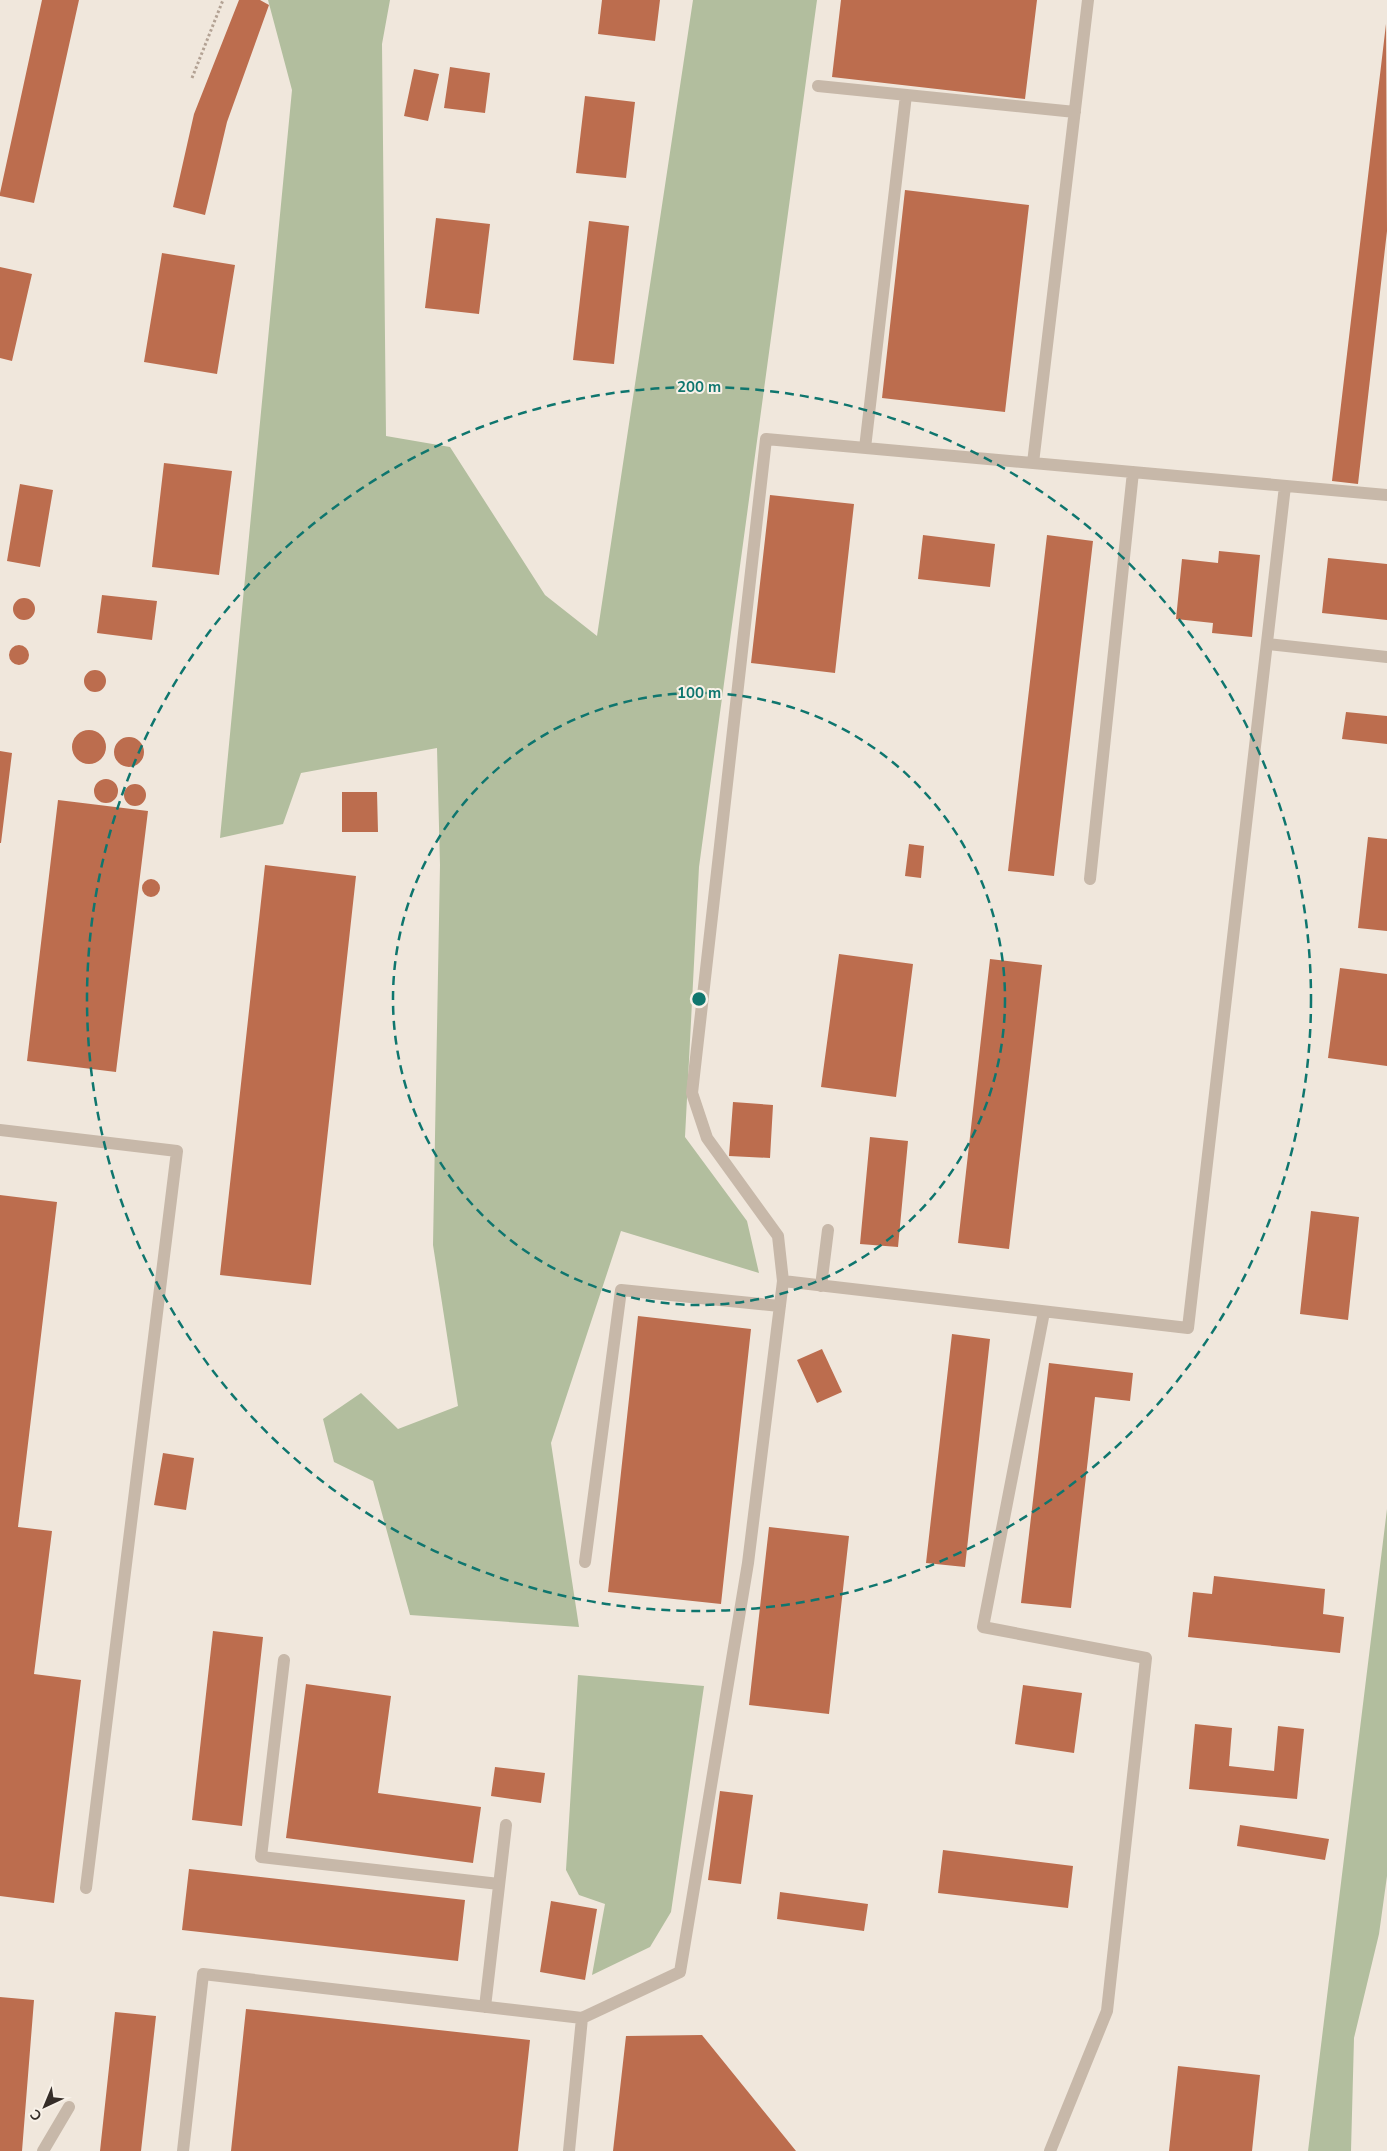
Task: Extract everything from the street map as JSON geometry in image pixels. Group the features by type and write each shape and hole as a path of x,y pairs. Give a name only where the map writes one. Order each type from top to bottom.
{"lane":[{"path":"1033,463 1088,0"},
{"path":"818,86 1075,112"},
{"path":"865,448 906,95"},
{"path":"183,2151 203,1974 582,2018 680,1972 748,1563 783,1281 778,1236 707,1138 692,1093 766,439 1387,495"},
{"path":"1090,879 1133,472"},
{"path":"783,1281 1188,1328 1285,486"},
{"path":"1267,644 1387,656"},
{"path":"0,1130 177,1151 86,1888"},
{"path":"821,1286 828,1230"},
{"path":"585,1562 621,1290 780,1306"},
{"path":"1044,1312 983,1627 1146,1658 1106,2011 1050,2151"},
{"path":"284,1660 261,1857 499,1884"},
{"path":"485,2007 506,1825"},
{"path":"569,2151 582,2018"},
{"path":"43,2151 69,2107"}],"path":[{"path":"192,78 224,0"}],"green space":[{"path":"268,0 390,0 382,44 386,436 450,447 545,595 597,636 693,0 817,0 699,867 685,1137 747,1221 759,1273 621,1231 551,1443 579,1627 410,1615 373,1481 334,1462 323,1419 361,1393 398,1429 458,1406 433,1245 440,865 437,748 301,773 283,824 220,838 292,90"},
{"path":"1387,1509 1387,1876 1379,1934 1354,2038 1351,2151 1308,2151"},
{"path":"578,1675 704,1686 671,1912 650,1947 592,1975 605,1904 579,1895 566,1870"}],"building":[{"path":"42,0 79,0 34,203 0,196 0,193"},
{"path":"239,0 260,0 269,5 227,122 205,215 173,207 194,114"},
{"path":"602,0 660,0 655,41 598,34"},
{"path":"841,0 1037,0 1025,99 832,77"},
{"path":"1386,24 1387,231 1358,484 1332,481"},
{"path":"450,67 490,73 485,113 444,108"},
{"path":"414,69 439,74 428,121 404,116"},
{"path":"585,96 635,102 626,178 576,173"},
{"path":"905,190 1029,205 1005,412 882,398"},
{"path":"436,218 490,224 479,314 425,308"},
{"path":"589,221 629,226 614,364 573,360"},
{"path":"162,253 235,265 217,374 144,362"},
{"path":"0,267 32,274 12,361 0,358"},
{"path":"164,463 232,471 219,575 152,567"},
{"path":"20,484 53,490 40,567 7,561"},
{"path":"770,495 854,504 835,673 751,663"},
{"path":"923,535 995,544 990,587 918,579"},
{"path":"1047,535 1093,541 1054,876 1008,871"},
{"path":"1219,551 1260,555 1252,637 1212,633 1213,623 1176,619 1182,559 1218,563"},
{"path":"1328,558 1387,564 1387,620 1322,613"},
{"path":"102,595 157,601 152,640 97,633"},
{"path":"24,598 32,601 35,609 32,617 24,620 16,617 13,609 16,601"},
{"path":"19,645 26,648 29,655 26,662 19,665 12,662 9,655 12,648"},
{"path":"95,670 103,673 106,681 103,689 95,692 87,689 84,681 87,673"},
{"path":"1346,712 1387,716 1387,744 1342,739"},
{"path":"89,730 96,731 101,735 105,740 105,754 101,759 96,763 89,764 82,763 77,759 73,754 72,747 73,740 77,735 82,731"},
{"path":"129,737 140,741 144,752 140,763 129,767 118,763 114,752 118,741"},
{"path":"0,751 12,753 1,843 0,843"},
{"path":"106,779 114,783 118,791 114,799 106,803 98,799 94,791 98,783"},
{"path":"135,784 143,787 146,795 143,803 135,806 127,803 124,795 127,787"},
{"path":"342,792 377,792 378,832 342,832"},
{"path":"58,800 148,811 116,1072 27,1061"},
{"path":"1368,837 1387,839 1387,931 1358,928"},
{"path":"909,844 924,846 921,878 905,876"},
{"path":"265,865 356,876 311,1285 220,1275"},
{"path":"151,879 157,882 160,888 157,894 151,897 145,894 142,888 145,882"},
{"path":"839,954 913,964 896,1097 821,1087"},
{"path":"990,959 1042,965 1009,1249 958,1243"},
{"path":"1340,968 1387,974 1387,1066 1328,1058"},
{"path":"733,1102 773,1105 770,1158 729,1156"},
{"path":"870,1137 908,1141 898,1247 860,1244"},
{"path":"0,1195 57,1202 18,1527 52,1531 34,1674 81,1680 54,1903 0,1896"},
{"path":"1311,1211 1359,1217 1348,1320 1300,1314"},
{"path":"638,1316 751,1329 721,1604 608,1592"},
{"path":"952,1334 990,1339 965,1567 926,1563"},
{"path":"822,1349 842,1392 817,1403 797,1360"},
{"path":"1049,1363 1133,1373 1130,1401 1095,1397 1071,1608 1021,1603"},
{"path":"163,1453 194,1458 186,1510 154,1505"},
{"path":"769,1527 849,1536 829,1714 749,1705"},
{"path":"1214,1576 1325,1589 1323,1614 1344,1617 1340,1653 1188,1637 1193,1592 1212,1594"},
{"path":"213,1631 263,1637 242,1826 192,1820"},
{"path":"306,1684 391,1696 378,1793 481,1807 473,1863 286,1838"},
{"path":"1023,1685 1082,1693 1074,1753 1015,1744"},
{"path":"1195,1724 1232,1728 1229,1766 1274,1771 1278,1726 1304,1729 1297,1799 1189,1789"},
{"path":"495,1767 545,1773 541,1803 491,1796"},
{"path":"720,1791 753,1795 741,1884 708,1880"},
{"path":"1240,1825 1329,1839 1325,1860 1237,1846"},
{"path":"943,1850 1073,1866 1068,1908 938,1893"},
{"path":"189,1869 465,1900 458,1961 182,1930"},
{"path":"780,1892 868,1904 864,1931 777,1919"},
{"path":"551,1901 597,1909 585,1980 540,1972"},
{"path":"0,1997 34,2000 22,2151 0,2151"},
{"path":"246,2009 530,2040 518,2151 231,2151"},
{"path":"115,2012 156,2016 141,2151 100,2151"},
{"path":"702,2035 796,2151 613,2151 626,2036"},
{"path":"1178,2066 1260,2075 1252,2151 1169,2151"}]}
